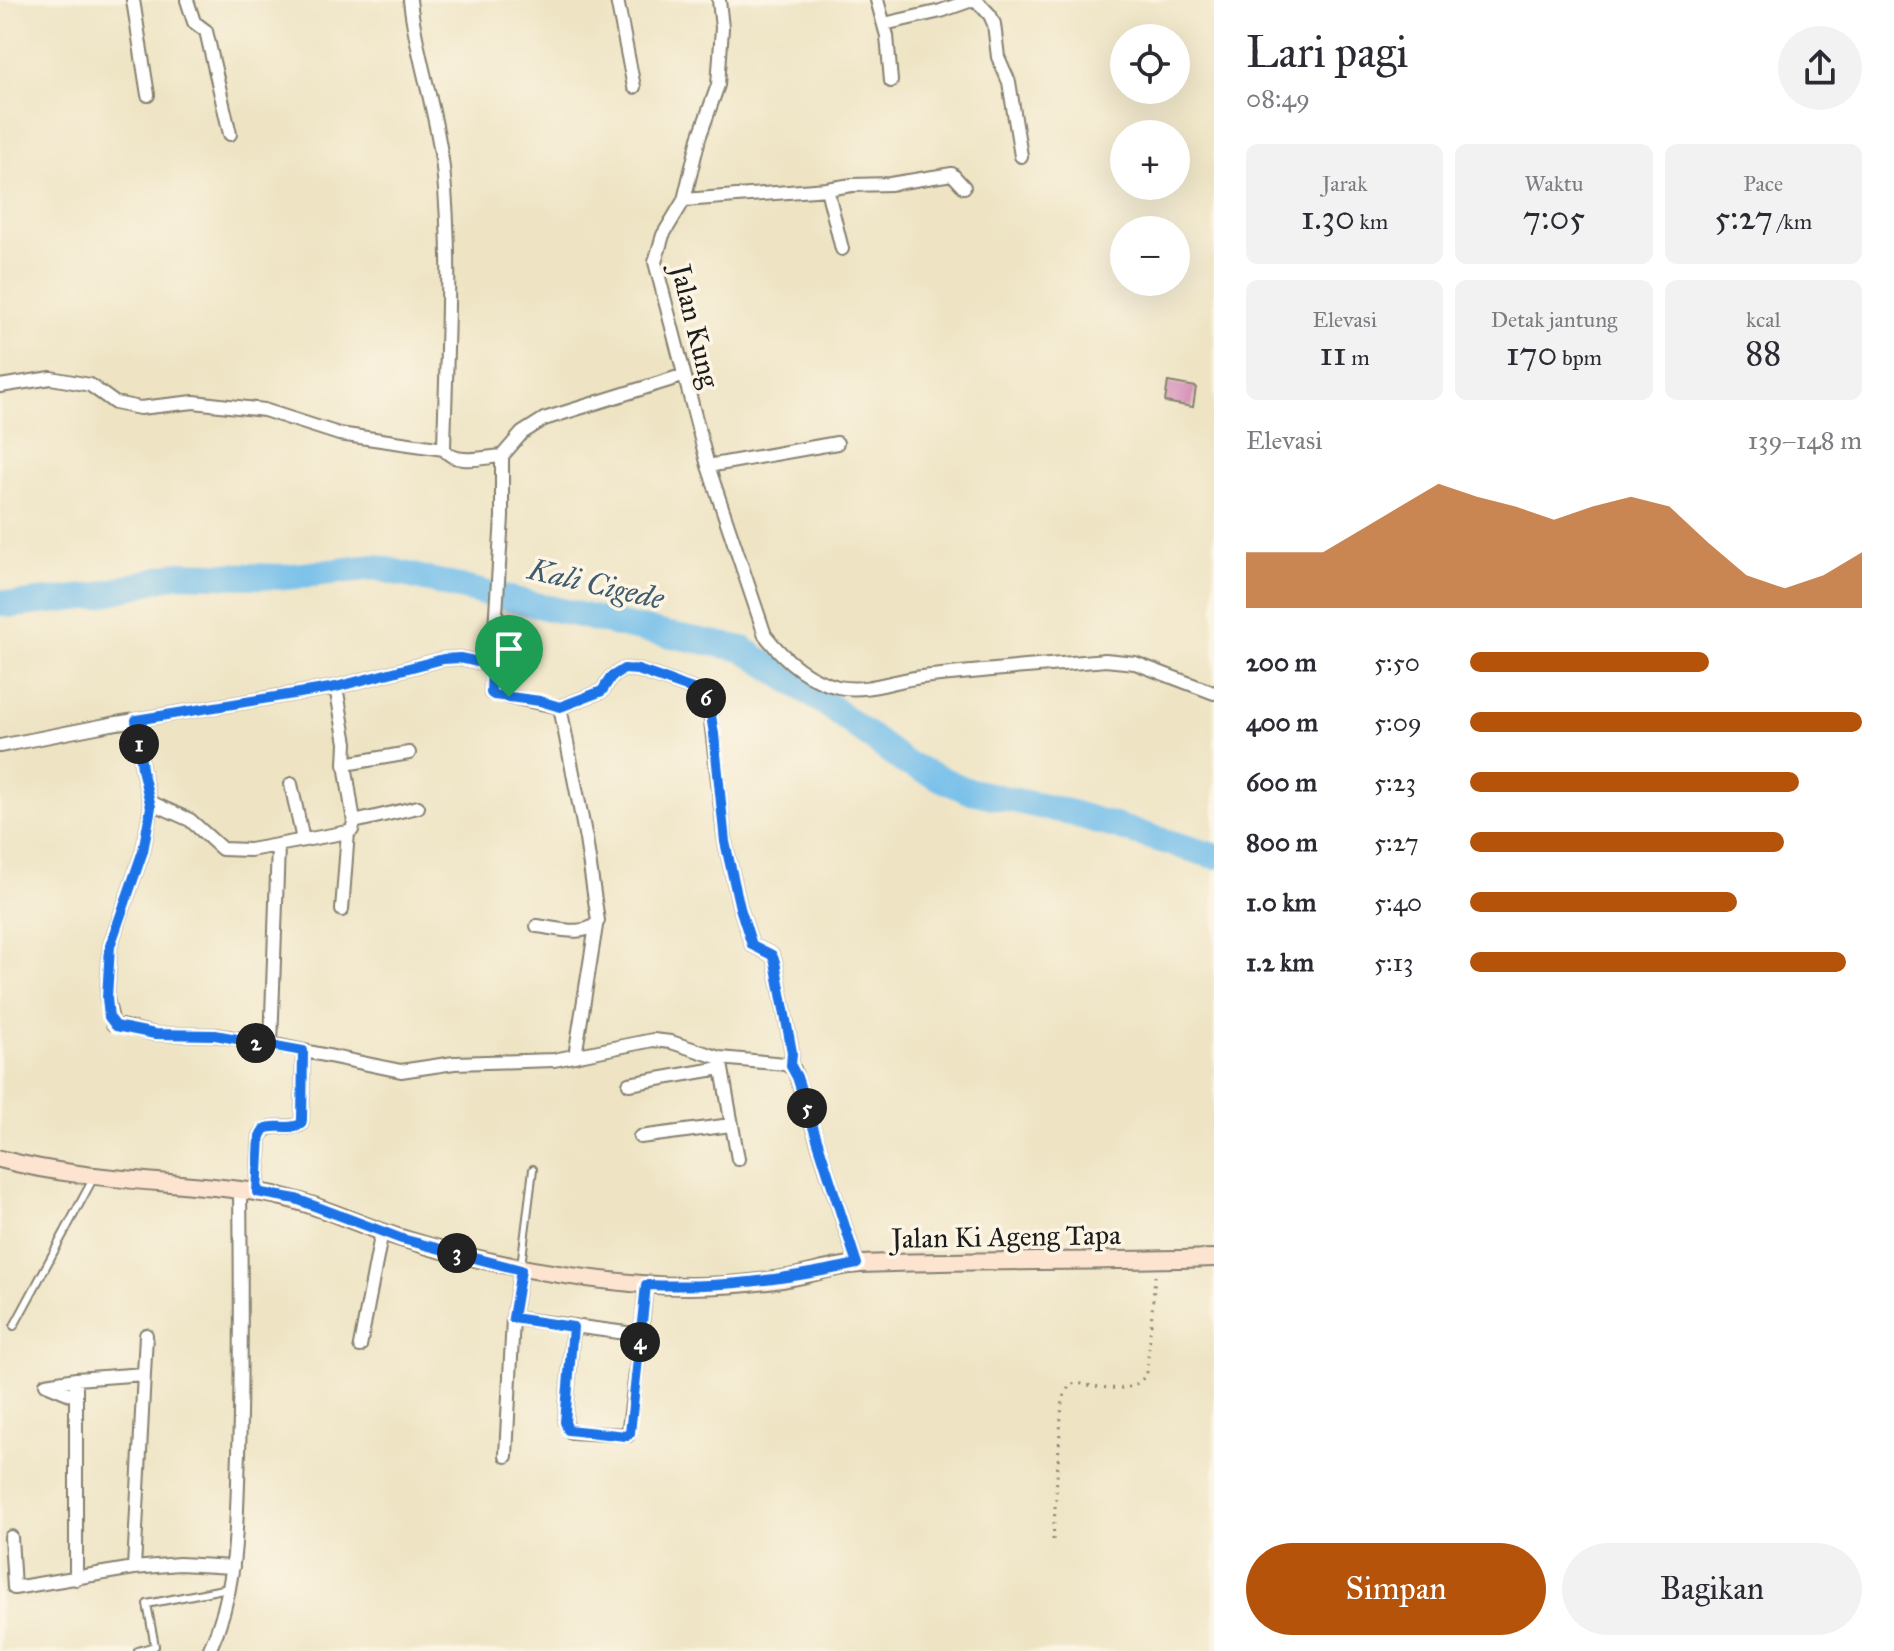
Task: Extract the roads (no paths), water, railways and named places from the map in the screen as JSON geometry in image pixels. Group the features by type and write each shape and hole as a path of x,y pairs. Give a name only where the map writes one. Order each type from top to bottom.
{"street":[{"path":"133,0 148,95"},
{"path":"187,0 194,22 206,31 230,134"},
{"path":"410,0 443,166 448,277 444,449"},
{"path":"617,0 634,87"},
{"name":"Jalan Kung","path":"719,0 722,28 718,85 699,138 684,200 657,247 655,262 682,376 708,466 765,635 780,654 818,680 837,686 868,689 917,677 1105,660 1135,663 1214,693"},
{"path":"877,0 884,24 891,81"},
{"path":"884,24 974,0 990,15 998,57 1009,82 1021,156"},
{"path":"684,200 879,185 952,174 964,187"},
{"path":"827,189 842,249"},
{"path":"682,376 544,419 522,433 502,456 500,576 492,694 560,707 602,691 611,677 624,669 638,670 694,688 705,696 714,734 725,842 740,908 752,945 772,955 775,962 792,1052 791,1066 857,1264"},
{"path":"0,386 51,378 90,385 115,403 140,408 194,402 264,410 339,434 444,449 451,457 458,459 502,456"},
{"path":"708,466 837,443"},
{"path":"0,746 336,687 443,659 460,658 492,665"},
{"path":"336,687 346,743 351,827 342,910"},
{"path":"560,707 586,839 598,921 575,1056"},
{"path":"136,720 150,802 143,851 110,946 107,998 111,1021 116,1026 155,1034 215,1035 401,1071 440,1065 524,1063 653,1040 671,1042 720,1063"},
{"path":"345,764 409,753"},
{"path":"291,784 303,840"},
{"path":"150,802 190,820 222,849 250,850 303,840 418,807"},
{"path":"271,1044 278,846"},
{"path":"537,926 583,931 596,926"},
{"path":"209,1651 222,1623 233,1567 249,1191 264,1129 268,1126 292,1129 301,1124 303,1051"},
{"path":"629,1084 720,1063 791,1066"},
{"path":"720,1063 738,1159"},
{"path":"640,1137 731,1125"},
{"name":"Jalan Ki Ageng Tapa","path":"0,1159 95,1176 249,1191 296,1199 382,1231 521,1270 646,1285 738,1285 857,1264 1214,1258"},
{"path":"360,1346 382,1231"},
{"path":"506,1456 513,1318 521,1270"},
{"path":"573,1327 565,1422 571,1432 628,1435 646,1285"},
{"path":"513,1318 641,1335"},
{"path":"134,1568 146,1335"},
{"path":"75,1396 46,1384 144,1374"},
{"path":"76,1379 76,1579"},
{"path":"11,1537 14,1588 134,1568 179,1564 233,1567"}],"lane":[{"path":"521,1270 533,1169"},
{"path":"14,1326 95,1176"},
{"path":"138,1651 155,1646 147,1604 231,1587"}],"waterway":[{"name":"Kali Cigede","path":"0,602 12,605 96,596 178,574 286,577 374,567 630,627 743,649 829,706 904,762 966,790 1068,812 1214,856"}]}
